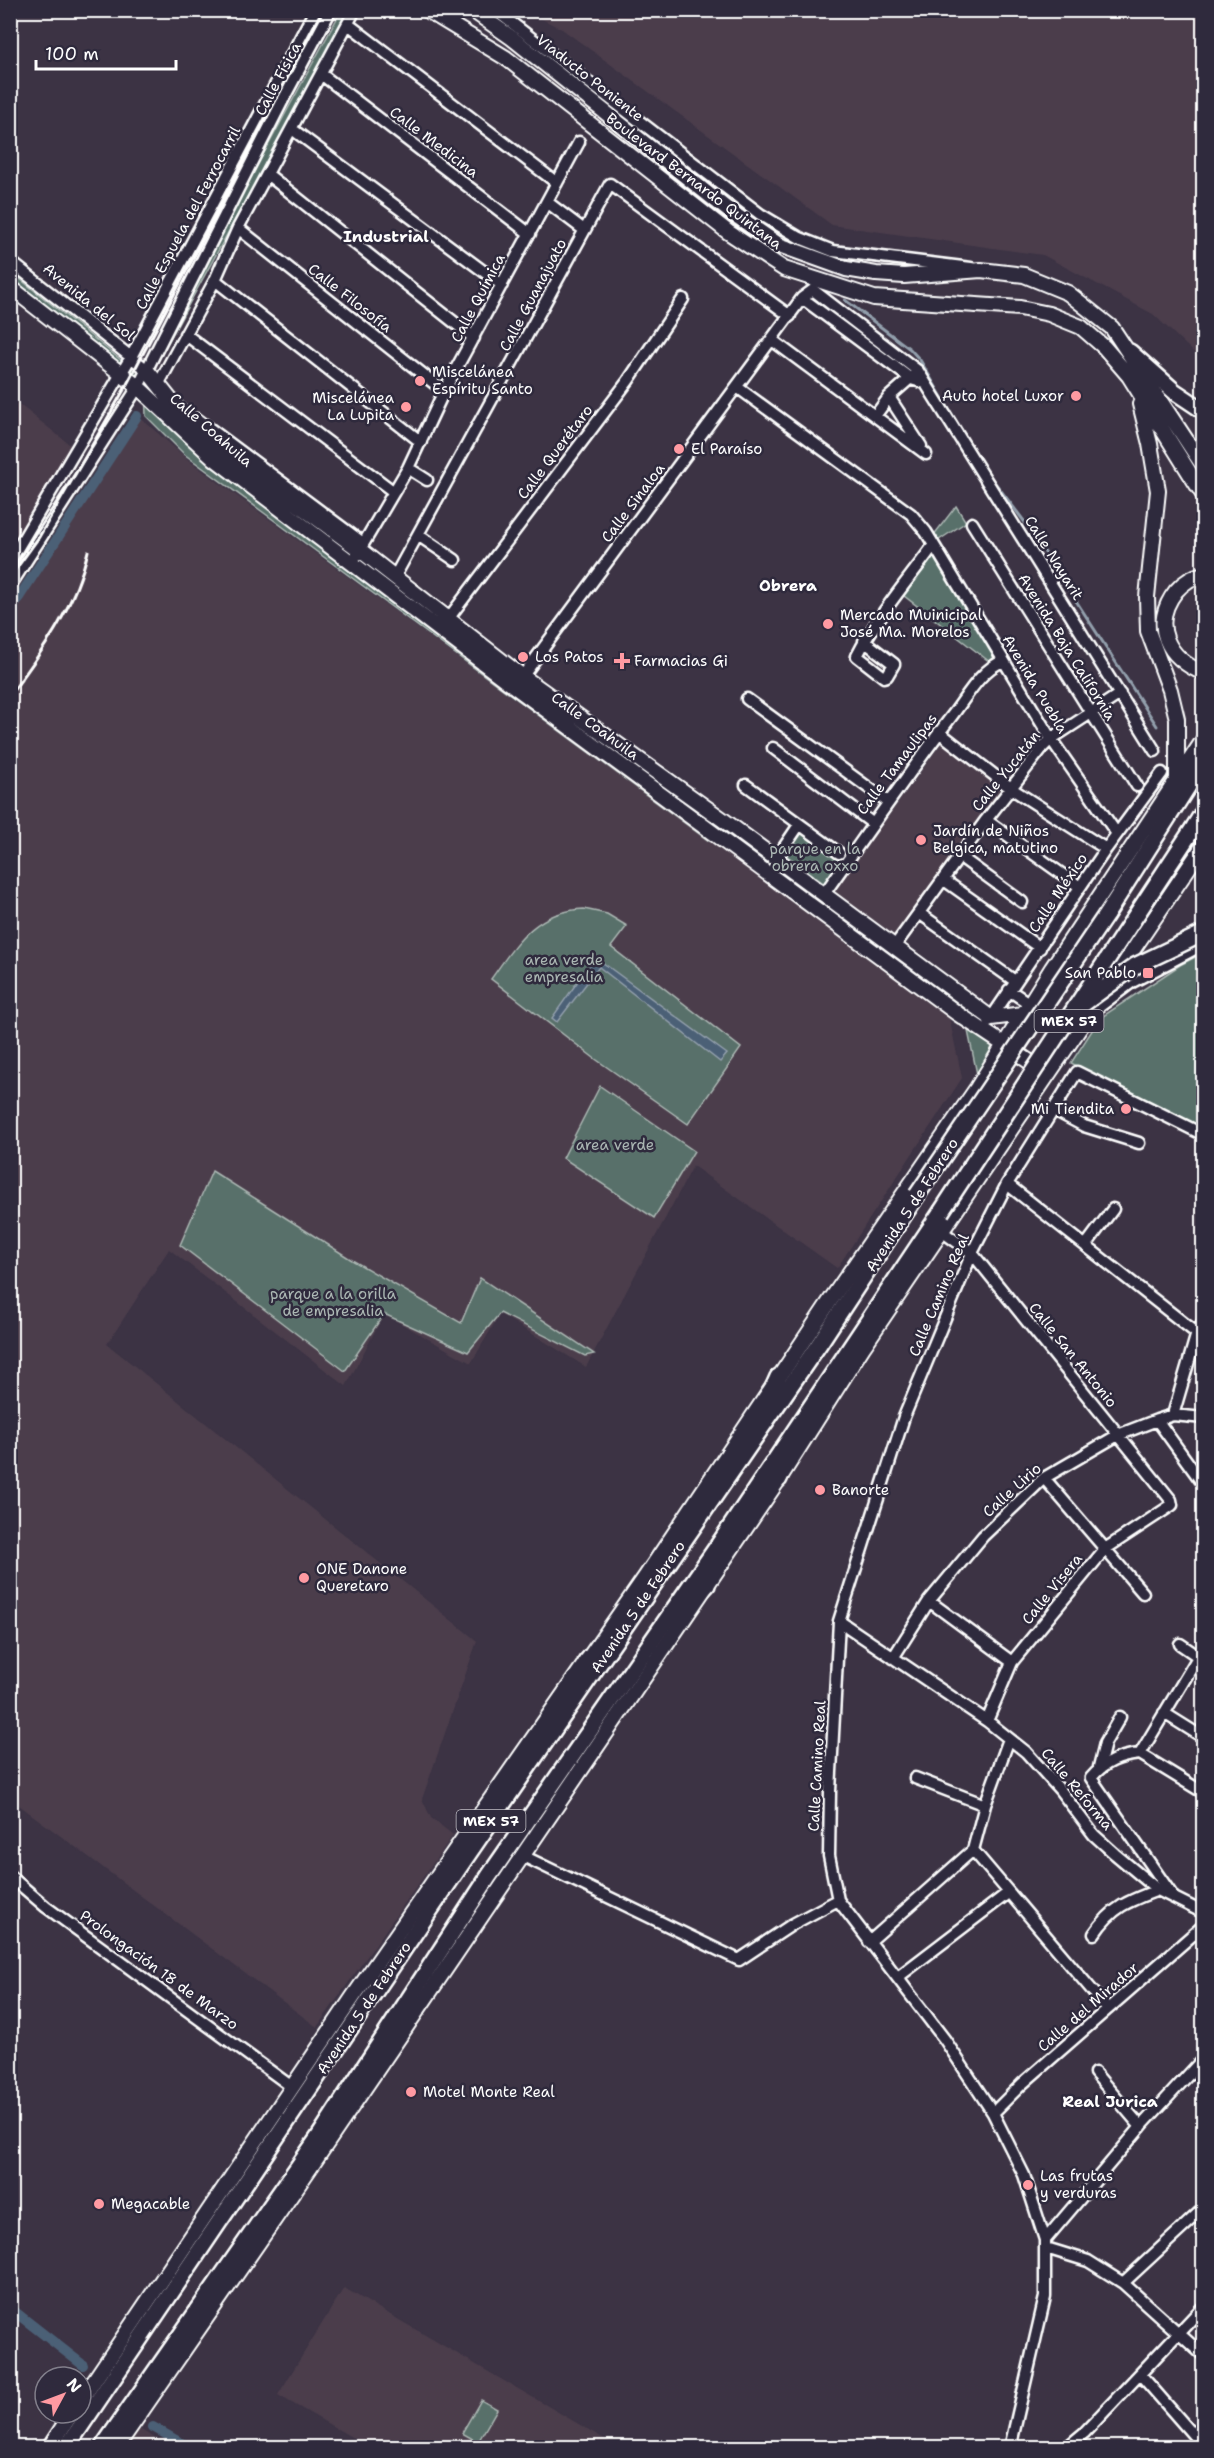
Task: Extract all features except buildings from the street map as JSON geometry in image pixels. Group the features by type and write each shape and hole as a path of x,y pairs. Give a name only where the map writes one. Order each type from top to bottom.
{"highway":[{"path":"1130,352 1167,386 1203,411"},
{"name":"Avenida 5 de Febrero","path":"66,2448 746,1447 839,1315 1106,915 1203,761"},
{"name":"Avenida 5 de Febrero","path":"102,2448 318,2138 489,1876 652,1640 941,1212 1082,1013 1203,811"},
{"path":"1082,1013 1135,966 1203,933"},
{"path":"746,1447 778,1377"},
{"path":"779,1479 793,1432"},
{"path":"652,1640 707,1585"},
{"path":"586,1662 638,1606"}],"main road":[{"name":"Boulevard Bernardo Quintana","path":"427,10 506,58 728,232 784,269 874,298 1020,308 1049,314 1081,327 1104,347 1130,376 1203,496"},
{"name":"Viaducto Poniente","path":"472,10 521,45 728,210 779,245 846,269 904,276 981,270"},
{"name":"Boulevard Bernardo Quintana","path":"981,270 1024,275 1068,293 1112,328 1130,352 1203,466"},
{"path":"10,287 138,387"},
{"name":"Calle Coahuila","path":"146,369 173,412 214,458 507,681 982,1031 1047,1073"},
{"path":"1130,376 1144,414 1158,491 1147,597 1148,631 1170,690 1177,719 1177,780"},
{"name":"Calle Coahuila","path":"138,387 361,546 394,578 522,677 776,859 991,1018"},
{"path":"1203,574 1181,585 1167,603 1163,623 1169,647 1185,665 1203,673"},
{"name":"Avenida 5 de Febrero","path":"93,2382 292,2086 586,1662 977,1088 1026,1009 1203,739"},
{"name":"Avenida 5 de Febrero","path":"116,2448 312,2165 779,1479 863,1347 943,1232 1047,1073 1082,1013 1203,845"},
{"path":"991,1018 1026,1009"},
{"path":"49,2448 64,2425"}],"street":[{"name":"Calle Espuela del Ferrocarril","path":"10,561 131,357 315,10"},
{"name":"Calle Física","path":"138,387 331,10"},
{"path":"158,386 215,280 238,228 355,10"},
{"name":"Boulevard Bernardo Quintana","path":"495,10 759,214 800,238 833,250 891,260 954,264 981,270"},
{"path":"348,24 557,183"},
{"name":"Calle Medicina","path":"321,74 530,234"},
{"path":"292,129 502,285"},
{"name":"Calle Química","path":"352,563 408,468 444,391 579,142"},
{"path":"267,174 474,338"},
{"name":"Calle Guanajuato","path":"394,578 564,272 610,184 790,316"},
{"path":"547,202 584,230"},
{"name":"Calle Filosofía","path":"238,228 444,391"},
{"name":"Avenida del Sol","path":"10,261 146,369"},
{"path":"215,280 421,442"},
{"name":"Calle Sinaloa","path":"522,677 806,294"},
{"name":"Calle Nayarit","path":"806,294 925,383 1155,751"},
{"name":"Calle Querétaro","path":"448,619 628,381 683,299"},
{"path":"185,334 394,492"},
{"path":"772,340 926,454 889,397"},
{"path":"875,416 889,397 914,375"},
{"path":"10,586 138,387"},
{"name":"Avenida Puebla","path":"737,387 911,514 926,532 1051,740 1117,834"},
{"path":"408,468 427,480"},
{"name":"Avenida Baja California","path":"972,523 1137,786"},
{"path":"418,535 455,560"},
{"path":"864,641 894,666 884,677 857,657 864,641 933,546"},
{"name":"Calle Tamaulipas","path":"824,894 872,823 939,732 991,666 1003,661"},
{"name":"Calle Yucatán","path":"894,947 986,820 1051,740 1120,694"},
{"path":"747,699 888,802"},
{"path":"939,732 1011,789 1106,849"},
{"path":"773,748 872,823"},
{"name":"Calle México","path":"982,1031 1106,849 1162,773"},
{"path":"746,785 839,853"},
{"path":"986,820 1080,887"},
{"path":"776,859 799,825"},
{"path":"959,856 1022,902"},
{"path":"944,880 1040,948"},
{"path":"919,913 1012,985 1026,1009"},
{"path":"1082,1013 1132,982 1203,944"},
{"name":"Calle Camino Real","path":"1010,2448 1045,2297 1046,2244 1024,2175 993,2113 945,2040 838,1900 829,1856 839,1622 904,1417 972,1253 1007,1184 1077,1072 1203,1135"},
{"path":"1052,1109 1084,1126 1139,1143"},
{"path":"1007,1184 1200,1336"},
{"path":"1086,1245 1113,1209"},
{"name":"Calle San Antonio","path":"943,1232 972,1253 1171,1500 1172,1505"},
{"path":"1203,1320 1200,1336 1173,1415 1203,1418"},
{"name":"Calle Lirio","path":"893,1658 929,1602 982,1536 1044,1478 1118,1435 1173,1415"},
{"path":"1157,1420 1203,1485"},
{"path":"1044,1478 1143,1593"},
{"name":"Calle Visera","path":"987,1721 1012,1662 1105,1549 1172,1505"},
{"path":"929,1602 1012,1662"},
{"name":"Calle Reforma","path":"839,1622 987,1721 1038,1766 1095,1835 1158,1890 1172,1895 1203,1913"},
{"path":"1140,1754 1201,1658 1180,1644"},
{"path":"1164,1713 1203,1738"},
{"path":"1120,1717 1105,1743 1099,1767 1091,1778 1172,1895"},
{"path":"869,1942 973,1850 985,1805 1009,1739"},
{"path":"1099,1767 1123,1756 1140,1754 1203,1793"},
{"path":"915,1778 985,1805"},
{"path":"973,1850 1108,2009"},
{"path":"521,1855 739,1960 793,1924 838,1900"},
{"name":"Prolongación 18 de Marzo","path":"10,1876 46,1907 292,2086"},
{"path":"1094,1934 1106,1916 1125,1902 1158,1890"},
{"path":"898,1977 1008,1893"},
{"name":"Calle del Mirador","path":"993,2113 1022,2084 1203,1925"},
{"path":"1203,2058 1141,2127 1046,2244 1088,2261 1123,2283 1203,2356"},
{"path":"1095,2073 1141,2127"},
{"path":"1123,2283 1203,2208"},
{"path":"1066,2448 1084,2433 1203,2306"},
{"path":"1140,2374 1196,2438"}],"shaded area":[{"path":"526,11 1203,11 1203,361 1153,314 1043,255 832,225 562,29"},
{"path":"11,398 74,448 11,552"},
{"path":"138,416 192,463 949,1017 962,1078 837,1268 693,1166 586,1367 500,1314 471,1363 384,1314 346,1386 169,1249 107,1344 477,1641 422,1799 431,1818 453,1835 317,2027 11,1799 10,607"},
{"name":"Jardín de Niños Belgica, matutino","path":"943,741 1008,789 897,937 834,891"},
{"path":"344,2288 618,2447 369,2447 278,2395"},
{"path":"139,2429 170,2447 127,2447"}],"green space":[{"path":"341,11 349,11 147,381 204,437 981,1018 976,1029 993,1045 977,1074 967,1026 716,835 709,841 184,454 146,416 145,387 11,279 10,271 146,380 153,358"},
{"path":"956,506 966,522 936,542 933,536"},
{"path":"930,549 996,654 990,662 899,592"},
{"name":"parque en la obrera oxxo","path":"804,830 844,859 826,885 786,855"},
{"name":"area verde empresalia","path":"584,909 607,914 627,926 611,947 741,1048 688,1124 594,1058 491,979 519,941 540,922 567,911"},
{"path":"1203,953 1203,1131 1071,1063 1100,1018 1180,965"},
{"name":"area verde","path":"600,1086 694,1151 654,1218 563,1158"},
{"name":"parque a la orilla de empresalia","path":"212,1171 352,1260 461,1323 480,1278 594,1354 585,1356 500,1313 468,1352 384,1314 345,1371 180,1245"},
{"path":"481,2400 497,2409 478,2442 462,2433"}],"water":[{"path":"595,957 727,1054 720,1062 599,967 557,1022 552,1018"}],"waterway":[{"path":"460,10 477,18"},
{"path":"845,300 910,349 920,360 970,445"},
{"path":"10,611 137,416"},
{"path":"986,471 1027,525 1157,726"},
{"path":"10,2308 83,2365"},
{"path":"153,2427 190,2448"}],"railway":[{"path":"10,577 39,537 125,388 323,10"},
{"path":"10,695 46,644 67,609 83,571 88,551"}],"place":[{"name":"Miscelánea Espíritu Santo","path":"420,381"},
{"name":"Auto hotel Luxor","path":"1076,396"},
{"name":"Miscelánea La Lupita","path":"406,407"},
{"name":"El Paraíso","path":"679,449"},
{"name":"Mercado Muinicipal José Ma. Morelos","path":"828,624"},
{"name":"Los Patos","path":"523,657"},
{"name":"Farmacias Gi","path":"622,661"},
{"name":"Jardín de Niños Belgica, matutino","path":"921,840"},
{"name":"San Pablo","path":"1148,973"},
{"name":"Mi Tiendita","path":"1126,1109"},
{"name":"Banorte","path":"820,1490"},
{"name":"ONE Danone Queretaro","path":"304,1578"},
{"name":"Motel Monte Real","path":"411,2092"},
{"name":"Las frutas y verduras","path":"1028,2185"},
{"name":"Megacable","path":"99,2204"}],"district":[{"name":"Industrial","path":"386,236"},
{"name":"Obrera","path":"788,585"},
{"name":"Real Jurica","path":"1110,2101"}]}
